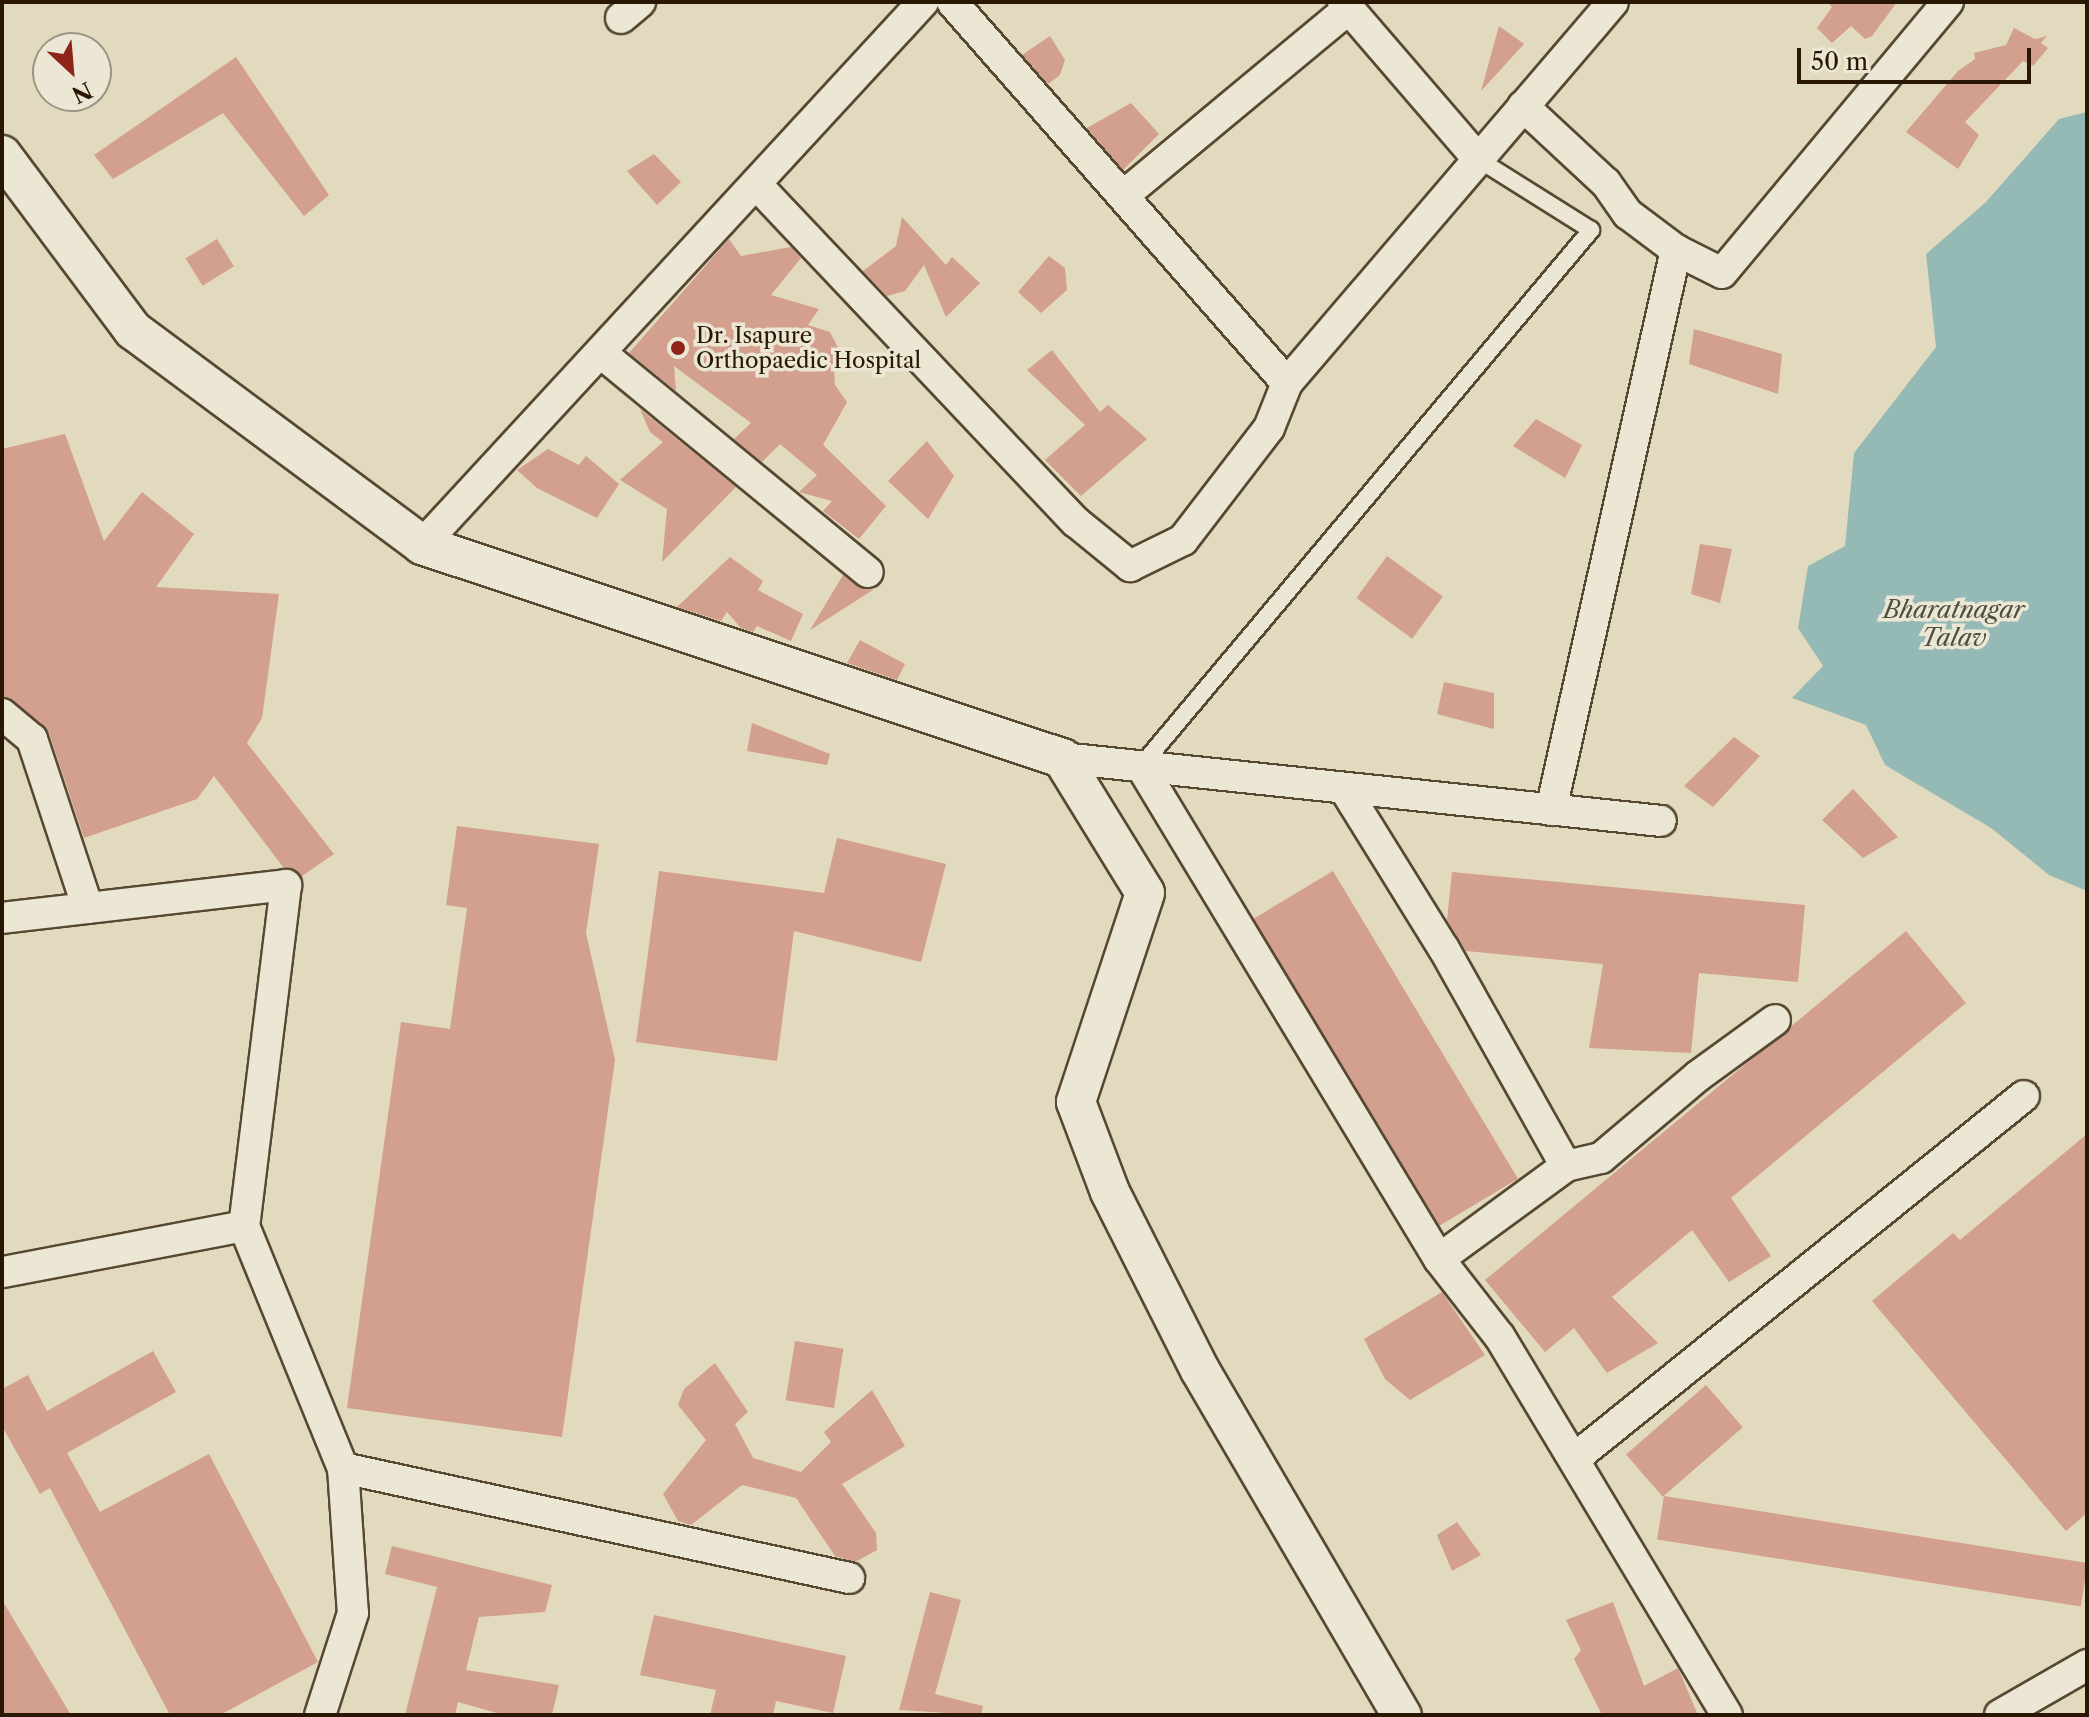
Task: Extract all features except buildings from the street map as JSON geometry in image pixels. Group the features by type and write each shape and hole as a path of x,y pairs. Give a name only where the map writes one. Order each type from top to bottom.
{"street":[{"path":"422,545 923,2"},
{"path":"952,2 1287,383"},
{"path":"756,184 1076,522 1130,566 1183,540 1269,428 1287,383 1613,2"},
{"path":"1523,106 1606,183 1628,214 1676,250 1722,273 1948,2"},
{"path":"1123,196 1346,5 1478,159"},
{"path":"2,155 133,330 422,545 1062,758 1661,821"},
{"path":"1551,810 1676,250"},
{"path":"601,353 868,572"},
{"path":"2,714 32,739 88,908"},
{"path":"1062,758 1145,893 1076,1102 1110,1192 1200,1370 1402,1715"},
{"path":"1141,766 1439,1259 1499,1336 1727,1715"},
{"path":"1344,788 1444,949 1566,1166"},
{"path":"2,918 286,885 244,1226 343,1468 353,1613 320,1715"},
{"path":"1439,1259 1566,1166 1601,1158 1698,1076 1775,1020"},
{"path":"1574,1459 2024,1096"},
{"path":"2,1272 244,1226"},
{"path":"343,1468 849,1578"},
{"path":"2000,1715 2087,1665"}],"lane":[{"path":"1141,766 1591,230 1478,159"}],"water":[{"name":"Bharatnagar Talav","path":"2087,112 2087,891 2049,875 1991,828 1885,765 1866,725 1792,698 1823,666 1798,628 1808,566 1845,546 1854,453 1936,347 1926,254 1985,203 2059,119"}],"place":[{"name":"Dr. Isapure Orthopaedic Hospital","path":"678,348"}]}
